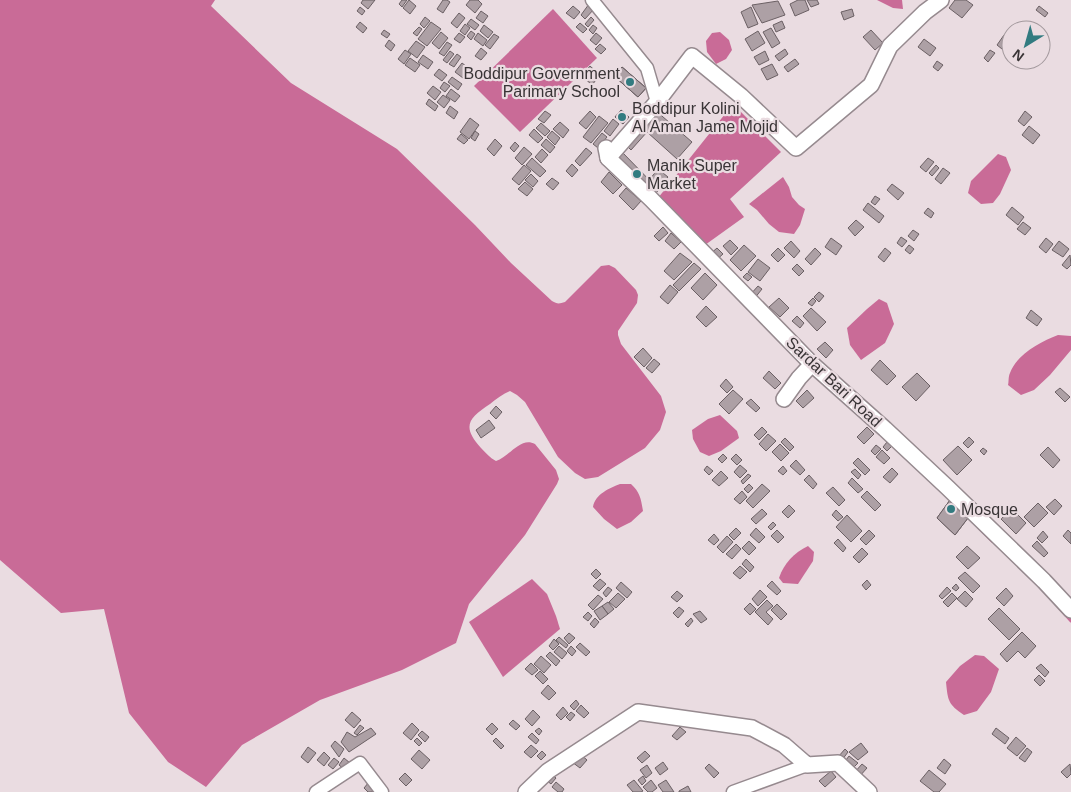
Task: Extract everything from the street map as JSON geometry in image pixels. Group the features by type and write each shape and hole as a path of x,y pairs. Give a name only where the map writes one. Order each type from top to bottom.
{"main road":[{"path":"657,102 692,56 741,96 796,148 871,85 890,46 925,12 941,0"},
{"name":"Sardar Bari Road","path":"657,102 607,153 812,364 955,495 1044,581 1071,610"},
{"path":"784,399 798,378 812,364"},
{"path":"526,792 548,770 638,712 752,728 784,745 807,765 838,763 869,792"}],"street":[{"path":"592,0 647,68 657,102"},
{"path":"316,792 360,763 382,792"},
{"path":"733,792 807,765"}],"shaded area":[{"path":"0,0 215,0 211,6 291,83 397,149 511,263 552,301 555,303 565,302 601,266 609,265 615,268 636,290 638,295 637,303 618,331 618,335 621,344 661,396 666,412 660,430 645,448 598,477 585,479 575,473 558,457 525,402 517,395 510,391 483,409 473,418 470,428 475,440 488,455 496,461 520,445 530,442 535,444 556,470 559,479 525,535 469,604 456,643 402,670 320,700 242,745 206,787 168,762 129,713 104,609 61,613 0,560"},
{"path":"877,0 902,0 903,9 893,8"},
{"path":"553,9 597,58 520,132 474,86"},
{"path":"720,32 729,40 732,50 726,59 716,64 707,52 706,41 712,33"},
{"path":"733,104 781,152 730,199 744,217 705,245 658,198"},
{"path":"998,154 1006,157 1011,170 1000,194 993,203 981,204 968,193 971,181"},
{"path":"783,177 792,197 805,209 800,225 794,234 779,232 749,204"},
{"path":"879,299 887,303 894,324 885,343 861,360 850,345 847,328"},
{"path":"1058,335 1071,336 1071,350 1050,375 1034,390 1021,395 1008,385 1009,375 1013,366 1024,354 1044,341"},
{"path":"720,415 737,431 739,438 721,451 709,456 700,452 693,439 692,430 708,419"},
{"path":"620,484 631,484 634,487 640,496 643,511 631,522 617,529 593,507 594,502 600,495"},
{"path":"808,546 814,552 813,561 798,584 783,583 779,578 787,563 794,555"},
{"path":"532,579 547,594 560,629 503,677 469,622"},
{"path":"975,655 984,656 999,669 991,692 977,711 964,715 950,702 946,682 960,666"}],"building":[{"path":"363,0 375,0 368,9 361,3"},
{"path":"402,0 407,0 402,7 399,4"},
{"path":"409,0 416,6 410,14 403,8"},
{"path":"443,0 450,2 443,13 437,9"},
{"path":"470,0 478,0 482,4 475,13 466,5"},
{"path":"798,0 805,0 809,10 795,16 790,4"},
{"path":"807,0 817,0 819,4 811,7"},
{"path":"955,0 966,0 973,5 962,18 949,8"},
{"path":"778,1 785,15 762,23 752,5"},
{"path":"589,4 594,9 585,19 581,15"},
{"path":"573,6 580,12 574,19 566,13"},
{"path":"1039,6 1048,13 1045,17 1036,10"},
{"path":"360,7 365,11 362,15 357,11"},
{"path":"751,7 758,24 748,28 741,12"},
{"path":"852,9 854,16 844,20 841,12"},
{"path":"481,11 488,16 483,23 476,18"},
{"path":"459,13 465,18 457,28 451,23"},
{"path":"425,17 430,21 424,28 420,24"},
{"path":"591,17 594,20 588,27 585,24"},
{"path":"471,19 479,25 475,30 467,24"},
{"path":"782,21 785,28 776,32 773,25"},
{"path":"360,22 367,28 363,33 356,27"},
{"path":"431,22 441,29 427,46 418,39"},
{"path":"580,23 587,29 583,33 576,27"},
{"path":"465,24 470,28 465,35 460,31"},
{"path":"484,25 493,32 488,38 480,31"},
{"path":"593,25 597,28 593,34 589,30"},
{"path":"419,27 422,29 417,36 413,33"},
{"path":"771,28 780,43 772,48 763,32"},
{"path":"384,30 390,34 387,38 381,34"},
{"path":"871,30 883,43 875,50 863,37"},
{"path":"471,31 475,34 471,40 467,36"},
{"path":"758,31 765,43 752,51 745,39"},
{"path":"441,32 448,38 439,49 432,43"},
{"path":"459,33 465,37 460,43 454,39"},
{"path":"478,33 487,40 483,46 474,39"},
{"path":"596,33 602,38 596,45 590,40"},
{"path":"494,34 499,37 490,49 485,45"},
{"path":"924,39 936,48 930,56 918,47"},
{"path":"1001,39 1001,48 997,45"},
{"path":"389,40 395,45 391,51 385,46"},
{"path":"416,41 425,47 417,58 408,51"},
{"path":"447,42 452,45 444,56 439,53"},
{"path":"600,44 606,49 601,54 595,49"},
{"path":"481,48 487,53 481,60 475,56"},
{"path":"785,49 788,54 779,61 775,56"},
{"path":"405,50 411,54 404,64 398,59"},
{"path":"990,50 995,53 988,62 984,58"},
{"path":"450,51 454,54 447,63 443,60"},
{"path":"765,51 769,60 759,65 754,57"},
{"path":"457,54 461,57 454,67 449,64"},
{"path":"423,55 433,62 428,69 418,62"},
{"path":"410,58 420,65 415,72 405,65"},
{"path":"795,59 799,64 788,72 784,67"},
{"path":"937,61 943,65 938,71 933,67"},
{"path":"462,63 470,69 463,78 455,72"},
{"path":"772,64 778,75 767,80 761,69"},
{"path":"590,66 600,75 592,85 582,76"},
{"name":"Boddipur Government Parimary School","path":"622,67 646,88 638,97 614,76"},
{"name":"Boddipur Government Parimary School","path":"622,67 646,88 638,97 614,76"},
{"name":"Boddipur Government Parimary School","path":"622,67 646,88 638,97 614,76"},
{"path":"439,69 447,75 442,81 434,75"},
{"path":"452,77 462,84 458,90 448,82"},
{"path":"444,82 450,86 445,92 440,88"},
{"path":"433,86 441,92 435,100 427,93"},
{"path":"451,89 460,96 455,102 446,96"},
{"path":"443,95 450,100 444,108 437,102"},
{"path":"429,99 438,106 435,111 426,104"},
{"path":"450,106 458,112 454,119 446,113"},
{"name":"Boddipur Kolini Al Aman Jame Mojid","path":"621,110 629,117 623,124 615,117"},
{"name":"Boddipur Kolini Al Aman Jame Mojid","path":"621,110 629,117 623,124 615,117"},
{"path":"655,110 692,142 677,159 647,132 631,150 625,144"},
{"path":"545,111 551,115 544,123 538,119"},
{"path":"590,111 596,117 586,129 579,123"},
{"path":"1025,111 1032,117 1024,126 1018,121"},
{"path":"599,116 608,123 591,143 583,137"},
{"path":"470,118 479,125 469,139 460,132"},
{"path":"613,119 619,124 610,136 604,131"},
{"path":"560,122 569,130 563,138 553,129"},
{"path":"541,123 550,131 545,136 536,128"},
{"path":"1029,126 1040,135 1033,144 1022,135"},
{"path":"534,129 543,138 538,143 529,135"},
{"path":"475,131 479,134 475,141 471,138"},
{"path":"552,131 560,138 555,145 547,137"},
{"path":"602,133 607,137 598,148 593,144"},
{"path":"461,134 468,140 464,144 457,139"},
{"path":"495,139 502,146 494,156 487,149"},
{"path":"546,139 555,147 550,153 541,145"},
{"path":"515,142 519,146 514,152 510,148"},
{"path":"524,147 532,154 522,165 515,158"},
{"path":"586,148 592,153 580,166 575,161"},
{"path":"542,149 548,155 541,163 535,157"},
{"name":"Manik Super Market","path":"622,152 659,190 652,197 614,159"},
{"path":"532,158 546,171 540,177 526,165"},
{"path":"928,158 934,162 926,172 920,167"},
{"path":"572,164 578,170 572,177 566,171"},
{"path":"524,165 531,171 519,185 512,179"},
{"path":"936,165 939,168 932,176 929,173"},
{"path":"943,168 950,173 941,184 935,179"},
{"path":"658,169 668,177 660,186 650,179"},
{"path":"609,172 622,185 613,194 601,182"},
{"path":"531,174 538,181 533,187 525,180"},
{"path":"552,178 559,183 553,190 546,184"},
{"path":"525,182 533,189 527,196 518,189"},
{"path":"892,184 904,193 898,200 887,190"},
{"path":"626,188 641,201 633,210 619,196"},
{"path":"875,196 880,199 875,205 871,202"},
{"path":"868,203 884,216 879,223 863,210"},
{"path":"1012,207 1024,217 1018,225 1006,215"},
{"path":"928,208 934,213 931,218 924,213"},
{"path":"856,220 864,227 855,236 848,228"},
{"path":"1023,222 1031,228 1025,235 1017,229"},
{"path":"663,227 668,233 659,241 654,236"},
{"path":"913,230 919,234 914,241 908,236"},
{"path":"671,233 681,242 674,249 665,241"},
{"path":"901,237 907,241 902,247 897,243"},
{"path":"831,238 842,246 836,255 825,247"},
{"path":"1046,238 1053,244 1046,253 1039,247"},
{"path":"730,240 738,248 731,255 723,246"},
{"path":"791,241 800,251 794,258 784,248"},
{"path":"1059,241 1069,249 1063,257 1052,250"},
{"path":"744,245 756,256 741,271 730,260"},
{"path":"909,245 914,249 910,254 905,250"},
{"path":"717,248 723,254 715,261 709,255"},
{"path":"778,248 785,255 778,262 771,255"},
{"path":"815,248 821,254 811,265 805,259"},
{"path":"885,248 891,253 884,262 878,257"},
{"path":"680,253 692,262 674,280 664,271"},
{"path":"1070,255 1071,265 1067,269 1062,265"},
{"path":"758,259 770,268 760,281 748,272"},
{"path":"694,263 701,269 679,291 673,285"},
{"path":"797,264 804,271 799,276 792,269"},
{"path":"705,273 717,285 703,300 691,288"},
{"path":"747,273 752,277 748,281 743,277"},
{"path":"670,285 678,292 668,304 660,297"},
{"path":"758,286 762,289 754,299 750,295"},
{"path":"819,292 824,296 819,302 814,297"},
{"path":"779,298 789,308 780,317 769,307"},
{"path":"813,298 816,301 812,306 808,303"},
{"path":"706,306 717,317 706,327 696,317"},
{"path":"811,308 826,322 817,331 803,316"},
{"path":"1031,310 1042,319 1037,326 1026,318"},
{"path":"797,316 804,323 800,328 792,321"},
{"path":"825,342 833,350 826,358 817,349"},
{"path":"643,348 652,358 644,367 634,357"},
{"path":"654,359 660,364 652,373 646,368"},
{"path":"880,360 896,376 887,385 871,370"},
{"path":"769,371 781,383 775,389 763,378"},
{"path":"917,373 930,386 916,401 902,387"},
{"path":"726,379 733,387 727,393 720,386"},
{"path":"1060,388 1070,397 1065,402 1055,392"},
{"path":"733,390 743,399 729,414 719,404"},
{"path":"807,390 814,398 803,408 796,401"},
{"path":"751,399 760,408 756,412 746,403"},
{"path":"496,406 502,412 496,419 490,413"},
{"path":"489,420 495,428 481,438 476,430"},
{"path":"762,427 767,432 759,440 754,435"},
{"path":"867,427 874,434 864,444 857,437"},
{"path":"768,434 776,441 766,451 759,444"},
{"path":"969,437 974,442 968,448 963,443"},
{"path":"785,438 794,447 790,451 781,442"},
{"path":"887,442 892,446 887,451 883,447"},
{"path":"780,444 789,453 781,461 772,452"},
{"path":"876,445 881,449 875,455 871,451"},
{"path":"958,446 972,460 957,475 943,460"},
{"path":"1048,447 1060,460 1053,468 1040,455"},
{"path":"983,448 987,451 984,455 980,451"},
{"path":"882,450 890,458 884,464 876,457"},
{"path":"723,454 727,458 722,463 718,459"},
{"path":"736,454 742,460 737,465 731,459"},
{"path":"858,458 870,470 865,475 853,463"},
{"path":"796,460 805,470 800,475 790,466"},
{"path":"740,465 747,471 740,478 734,472"},
{"path":"707,466 713,471 709,475 704,470"},
{"path":"783,466 787,471 783,475 778,471"},
{"path":"892,468 898,474 890,483 883,477"},
{"path":"855,469 861,475 858,479 851,472"},
{"path":"721,471 728,478 719,486 712,480"},
{"path":"748,474 751,476 743,484 741,481"},
{"path":"809,475 817,484 813,489 804,480"},
{"path":"852,478 863,489 858,493 848,483"},
{"path":"749,484 753,488 748,493 744,489"},
{"path":"762,484 770,491 753,508 746,501"},
{"path":"833,487 845,500 839,506 826,493"},
{"path":"742,491 747,497 740,504 734,499"},
{"path":"867,491 881,505 875,511 861,497"},
{"path":"1055,499 1062,506 1054,515 1046,507"},
{"name":"Mosque","path":"950,500 968,518 955,535 937,518"},
{"name":"Mosque","path":"950,500 968,518 955,535 937,518"},
{"path":"1038,503 1048,513 1034,527 1024,517"},
{"path":"789,505 795,511 788,518 782,512"},
{"path":"762,509 767,514 756,524 751,519"},
{"path":"1012,509 1026,523 1016,534 1001,519"},
{"path":"836,510 843,517 838,521 832,515"},
{"path":"847,515 862,531 851,542 836,527"},
{"path":"773,522 776,525 771,530 768,527"},
{"path":"736,528 741,533 734,540 729,535"},
{"path":"756,528 765,537 759,543 750,535"},
{"path":"777,530 784,537 778,543 771,536"},
{"path":"869,530 875,536 866,545 860,539"},
{"path":"1068,530 1071,533 1071,544 1063,536"},
{"path":"1043,531 1048,537 1042,543 1037,538"},
{"path":"714,534 719,540 714,545 708,540"},
{"path":"727,536 733,542 723,553 717,547"},
{"path":"838,539 846,548 843,552 834,543"},
{"path":"749,541 756,548 749,555 742,548"},
{"path":"1037,541 1048,553 1044,557 1032,546"},
{"path":"736,544 741,549 732,559 726,554"},
{"path":"967,546 980,558 968,569 956,557"},
{"path":"862,548 868,554 859,563 853,557"},
{"path":"746,559 754,567 750,572 742,564"},
{"path":"740,566 747,572 740,579 733,573"},
{"path":"596,569 601,574 596,579 591,574"},
{"path":"965,572 980,586 973,593 958,578"},
{"path":"600,579 606,584 599,591 593,586"},
{"path":"867,580 871,585 866,590 862,585"},
{"path":"772,581 781,591 777,595 767,586"},
{"path":"621,582 632,592 627,598 616,588"},
{"path":"956,584 959,588 956,591 952,588"},
{"path":"608,587 612,590 606,597 603,593"},
{"path":"947,587 951,591 942,599 939,596"},
{"path":"1006,588 1013,596 1004,606 996,598"},
{"path":"760,590 767,597 758,606 752,599"},
{"path":"677,591 683,596 677,602 671,597"},
{"path":"965,591 973,599 966,607 957,599"},
{"path":"618,593 625,599 616,608 609,602"},
{"path":"952,593 957,598 948,607 943,602"},
{"path":"598,595 603,599 593,610 588,605"},
{"path":"767,600 773,606 766,612 773,619 768,625 755,612"},
{"path":"608,602 614,609 608,614 602,606"},
{"path":"750,603 756,609 750,615 744,609"},
{"path":"777,604 787,614 781,620 771,610"},
{"path":"602,606 608,614 600,620 594,611"},
{"path":"679,607 684,611 678,618 673,613"},
{"path":"999,608 1020,629 1009,640 988,619"},
{"path":"700,611 707,619 701,623 693,614"},
{"path":"588,612 592,616 588,621 583,617"},
{"path":"595,618 599,622 594,628 590,624"},
{"path":"691,618 693,621 688,627 685,624"},
{"path":"1022,632 1036,646 1025,658 1018,651 1007,662 1000,654"},
{"path":"569,633 575,638 569,644 564,638"},
{"path":"559,637 568,645 566,648 556,640"},
{"path":"554,639 559,644 553,650 549,646"},
{"path":"580,643 590,652 586,656 576,647"},
{"path":"559,646 567,653 562,659 554,652"},
{"path":"571,646 576,651 572,656 567,651"},
{"path":"550,652 560,661 556,666 546,656"},
{"path":"541,656 551,665 544,673 534,664"},
{"path":"531,663 538,670 532,675 525,669"},
{"path":"1041,664 1049,672 1045,677 1036,668"},
{"path":"540,671 548,679 543,684 535,676"},
{"path":"1039,675 1045,681 1040,686 1034,680"},
{"path":"548,685 556,693 549,700 541,693"},
{"path":"576,700 579,704 574,710 570,706"},
{"path":"581,705 589,713 584,718 576,711"},
{"path":"563,707 568,713 561,720 556,715"},
{"path":"533,710 540,717 532,726 525,719"},
{"path":"352,712 361,720 354,728 345,720"},
{"path":"571,712 575,715 570,721 566,717"},
{"path":"513,720 520,726 516,730 509,724"},
{"path":"412,723 419,730 411,740 403,733"},
{"path":"492,723 498,729 492,735 486,729"},
{"path":"360,725 364,728 357,735 354,733"},
{"path":"680,727 686,732 677,740 672,736"},
{"path":"371,728 376,734 349,752 341,742 347,732 355,737"},
{"path":"539,728 542,731 539,735 535,731"},
{"path":"996,728 1009,738 1005,744 992,734"},
{"path":"422,731 429,737 425,742 418,735"},
{"path":"532,733 539,740 536,744 528,737"},
{"path":"1016,737 1026,746 1017,756 1007,748"},
{"path":"417,738 422,743 419,746 414,741"},
{"path":"496,738 504,746 501,749 493,741"},
{"path":"335,741 344,749 339,757 331,746"},
{"path":"861,743 868,752 858,760 849,752"},
{"path":"531,745 538,751 531,758 524,752"},
{"path":"308,747 316,753 308,763 301,757"},
{"path":"1027,748 1032,752 1025,762 1019,758"},
{"path":"845,749 848,752 842,760 838,757"},
{"path":"419,750 430,760 422,769 411,759"},
{"path":"542,751 546,755 541,760 537,756"},
{"path":"645,751 650,756 642,763 637,758"},
{"path":"324,752 330,758 324,766 317,760"},
{"path":"579,753 587,760 580,768 572,762"},
{"path":"849,756 858,763 851,770 843,764"},
{"path":"334,758 339,762 333,769 328,765"},
{"path":"344,758 350,763 345,770 339,765"},
{"path":"944,759 951,765 945,774 937,768"},
{"path":"663,762 668,769 660,775 655,768"},
{"path":"709,764 719,773 714,778 705,768"},
{"path":"862,764 867,768 859,777 854,773"},
{"path":"1070,764 1071,774 1067,778 1061,772"},
{"path":"647,765 652,773 646,778 640,770"},
{"path":"929,770 946,784 939,792 934,792 920,781"},
{"path":"831,771 836,777 825,787 819,781"},
{"path":"405,773 412,780 406,786 399,779"},
{"path":"551,774 556,778 551,784 546,780"},
{"path":"643,776 646,781 642,785 638,780"},
{"path":"634,780 643,791 633,792 627,785"},
{"path":"651,780 657,788 652,792 648,792 643,787"},
{"path":"666,780 674,792 663,792 658,785"},
{"path":"369,782 375,788 372,792 368,792 364,788"},
{"path":"556,782 564,789 562,792 558,792 552,787"},
{"path":"688,786 691,792 679,792 679,791"}],"waterway":[{"path":"979,528 992,541"},
{"path":"1055,603 1071,621"}],"place":[{"name":"Boddipur Government Parimary School","path":"630,82"},
{"name":"Boddipur Kolini Al Aman Jame Mojid","path":"622,117"},
{"name":"Manik Super Market","path":"637,174"},
{"name":"Mosque","path":"951,509"}]}
